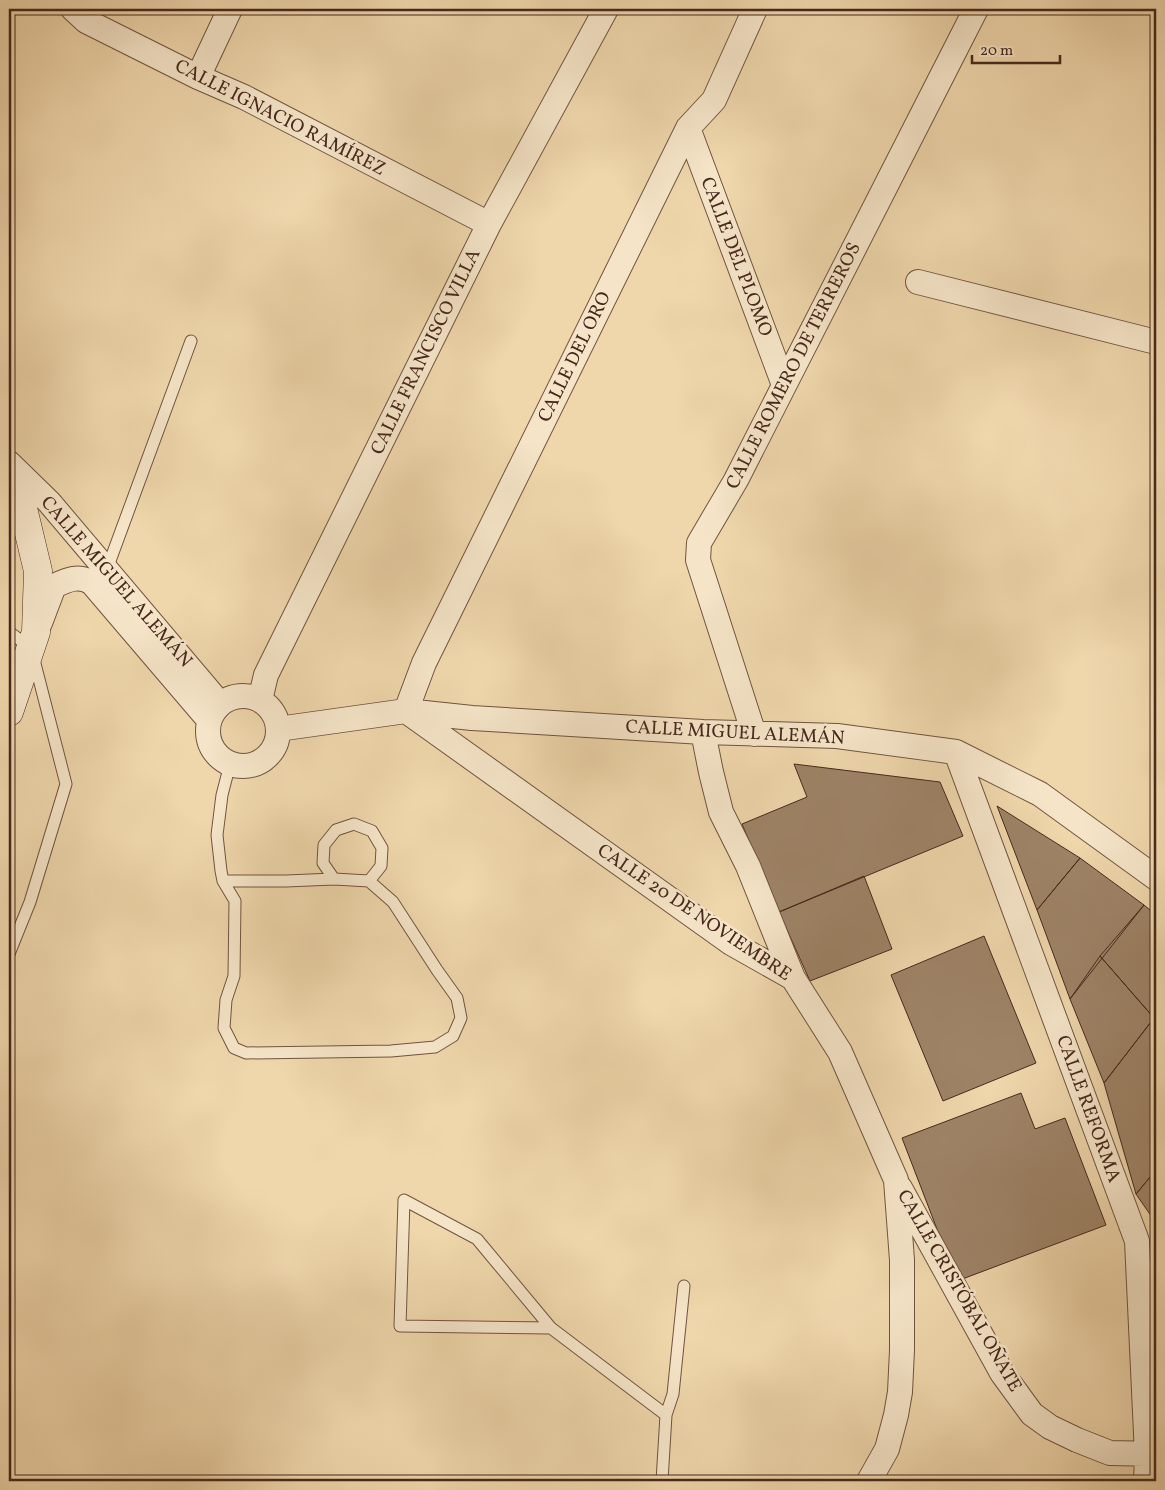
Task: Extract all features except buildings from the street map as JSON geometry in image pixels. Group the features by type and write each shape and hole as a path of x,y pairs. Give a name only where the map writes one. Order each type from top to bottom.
{"street":[{"name":"CALLE IGNACIO RAMÍREZ","path":"73,9 86,21 198,77 244,97 489,224"},
{"path":"198,77 230,9"},
{"name":"CALLE FRANCISCO VILLA","path":"260,700 266,675 489,224 606,9"},
{"name":"CALLE DEL ORO","path":"406,711 424,662 688,128 714,100 755,9"},
{"name":"CALLE ROMERO DE TERREROS","path":"754,734 698,560 699,543 736,480 976,9"},
{"name":"CALLE DEL PLOMO","path":"688,128 784,385"},
{"path":"918,282 1156,342"},
{"name":"CALLE MIGUEL ALEMÁN","path":"9,463 49,502 95,577 215,712"},
{"path":"9,478 22,504 38,571 34,640"},
{"path":"9,712 54,586 69,579 95,577"},
{"path":"249,696 260,700 276,718 277,740 272,751 264,759 253,764 242,766 230,764 212,750 208,739 208,727 215,712 226,699 249,696"},
{"name":"CALLE MIGUEL ALEMÁN","path":"278,729 406,711 472,718 703,732 837,736 956,752 1040,794 1156,878"},
{"name":"CALLE 20 DE NOVIEMBRE","path":"406,711 731,943 793,978 840,1052 896,1180 902,1260 900,1392 887,1449 869,1481"},
{"path":"703,732 721,812 748,866 793,978"},
{"name":"CALLE REFORMA","path":"956,752 1136,1241 1152,1454 1146,1481"},
{"name":"CALLE CRISTÓBAL OÑATE","path":"896,1180 1002,1374 1032,1414 1050,1427 1076,1440 1110,1453 1152,1454"}],"lane":[{"path":"95,577 192,341"},
{"path":"9,632 34,640 66,784 30,902 9,954"},
{"path":"223,881 334,879 369,881 394,902 457,998 461,1018 454,1036 435,1046 391,1051 246,1053 234,1048 224,1028 226,1000 234,976 235,901 223,881 220,871 216,835 222,795 230,764"},
{"path":"334,879 323,864 324,845 336,830 354,824 372,831 382,848 381,866 369,881"},
{"path":"551,1328 400,1326 404,1200 477,1239 551,1328 666,1415"},
{"path":"662,1481 666,1415 673,1394 684,1286"}]}
